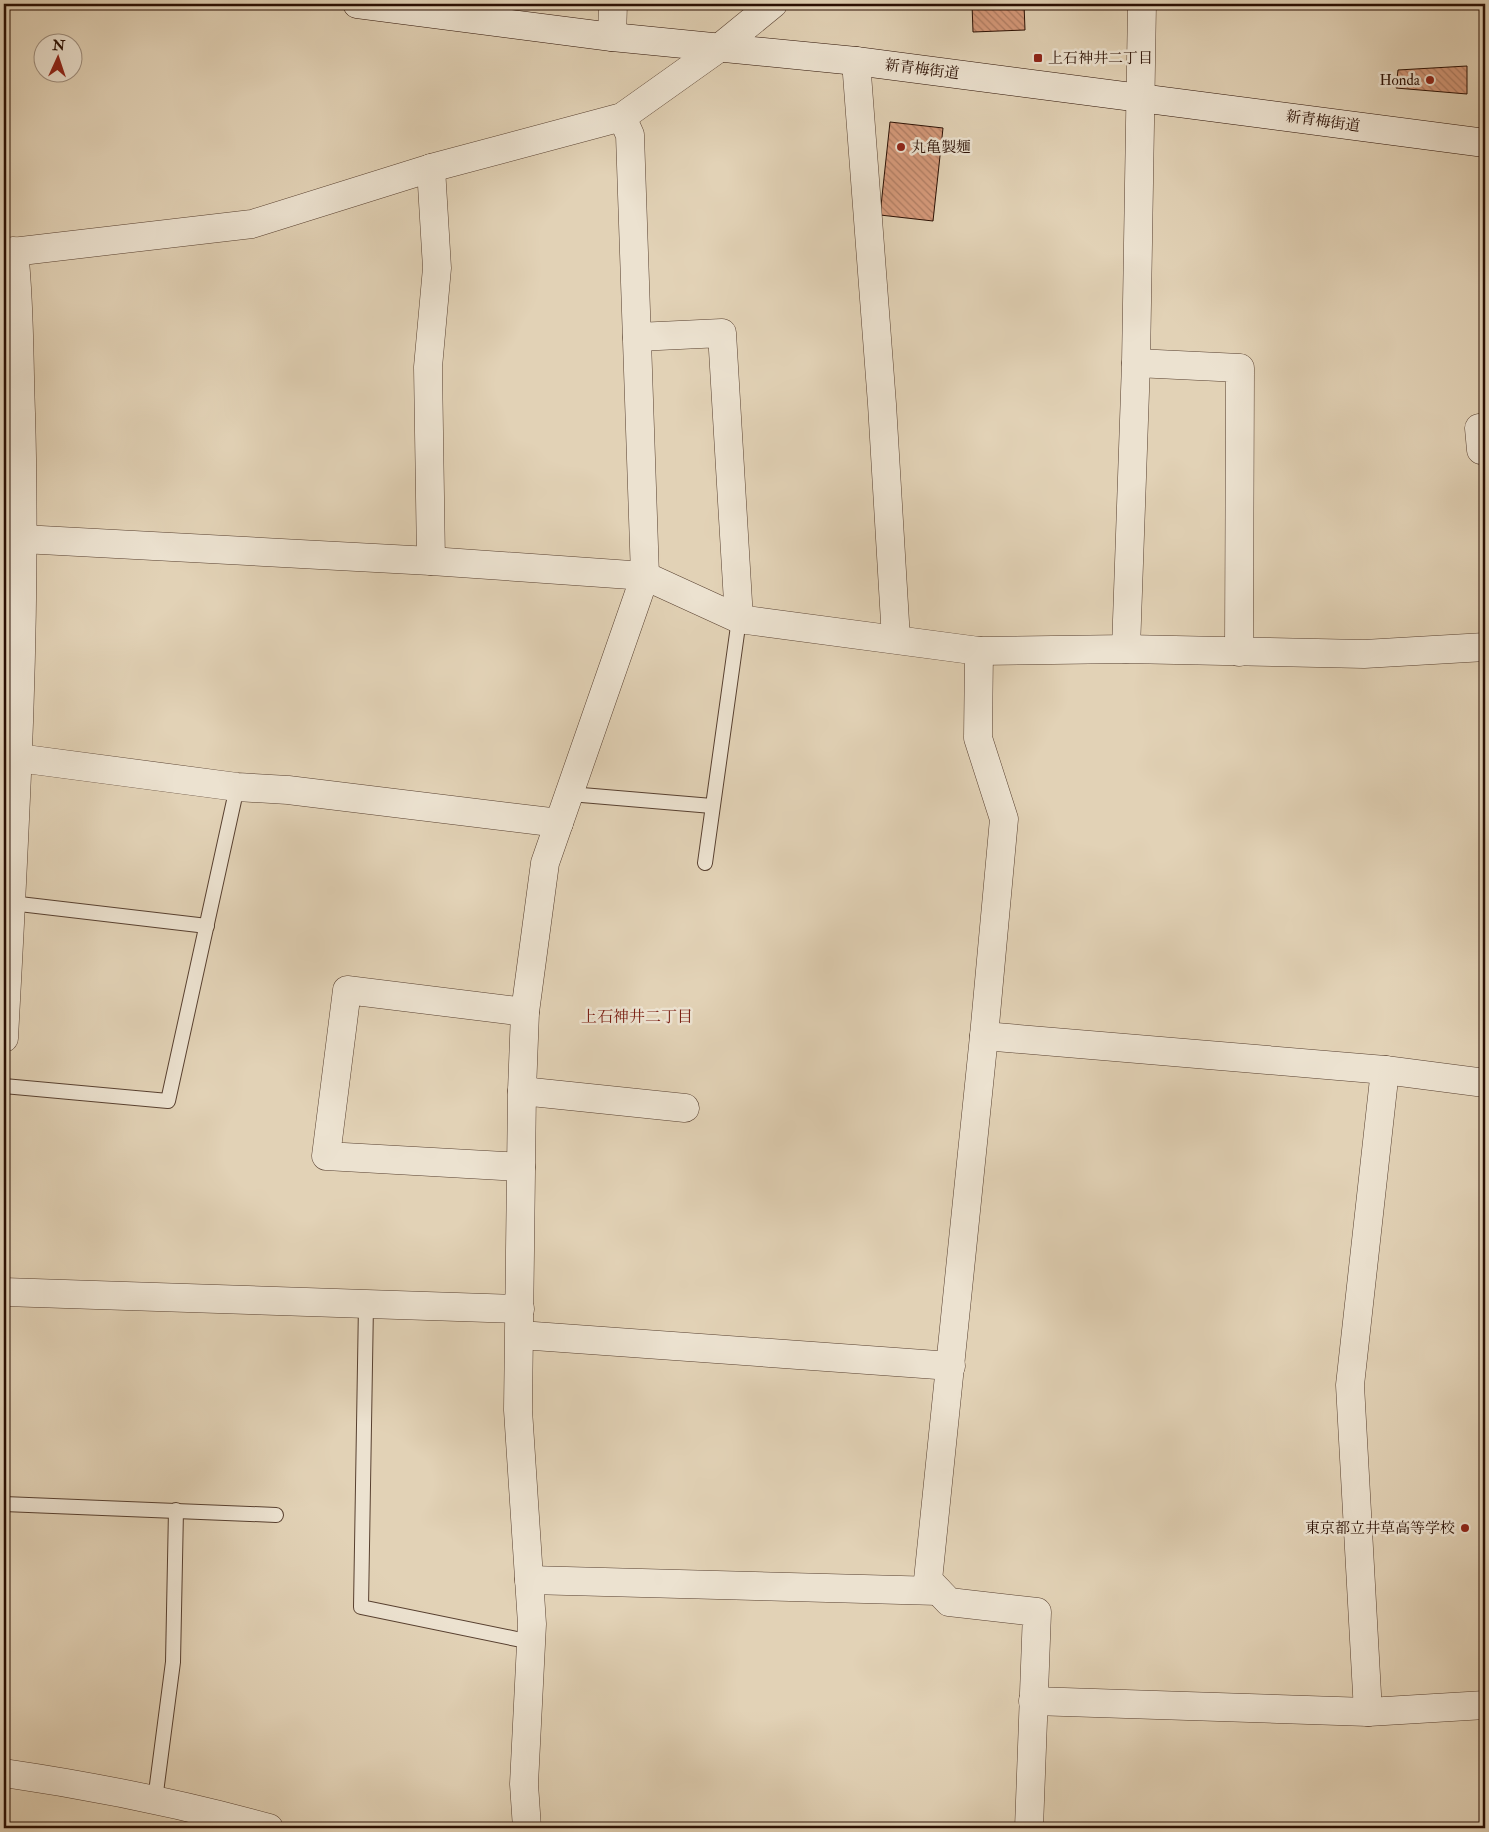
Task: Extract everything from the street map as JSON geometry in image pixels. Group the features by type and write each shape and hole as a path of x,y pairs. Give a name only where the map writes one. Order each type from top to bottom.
{"street":[{"name":"新青梅街道","path":"358,4 612,37 856,60 1485,143"},
{"path":"612,37 613,4"},
{"path":"4,1038 11,903 13,768 22,647 16,529 22,442 9,252 252,224 431,168 622,117 719,48 773,4"},
{"path":"1126,649 1136,363 1142,4"},
{"path":"856,60 882,404 896,639"},
{"path":"527,1828 524,1784 532,1624 518,1410 522,1091 525,1012 545,863 645,576 630,135 622,117"},
{"path":"431,168 437,268 428,367 431,561"},
{"path":"637,337 722,333 739,619"},
{"path":"1136,363 1240,368 1239,652"},
{"path":"16,529 645,576 739,619 978,651 1126,649 1364,654 1485,647"},
{"path":"978,651 978,738 1004,819 984,1036 928,1580 949,1602 1037,1612 1029,1828"},
{"path":"13,768 288,790 559,823"},
{"path":"521,1167 326,1156 347,990 525,1012"},
{"path":"984,1036 1385,1070 1485,1083"},
{"path":"1368,1712 1350,1385 1385,1070"},
{"path":"522,1091 685,1108"},
{"path":"4,1292 366,1304 520,1322 951,1366"},
{"path":"529,1580 938,1591"},
{"path":"1033,1701 1368,1712 1485,1705"},
{"path":"4,1773 84,1785 269,1828"}],"lane":[{"path":"705,863 739,619"},
{"path":"4,1086 168,1100 237,787"},
{"path":"570,794 712,806"},
{"path":"11,903 207,926"},
{"path":"366,1304 361,1607 531,1642"},
{"path":"4,1504 276,1515"},
{"path":"155,1800 172,1662 176,1510"}],"building":[{"path":"972,4 1024,4 1025,30 973,32"},
{"path":"1467,66 1467,94 1396,88 1398,70"},
{"path":"890,122 943,128 933,221 880,215"}],"place":[{"name":"上石神井二丁目","path":"1038,58"},
{"name":"Honda","path":"1430,80"},
{"name":"丸亀製麺","path":"901,147"},
{"name":"東京都立井草高等学校","path":"1465,1528"}],"district":[{"name":"上石神井二丁目","path":"637,1016"}]}
